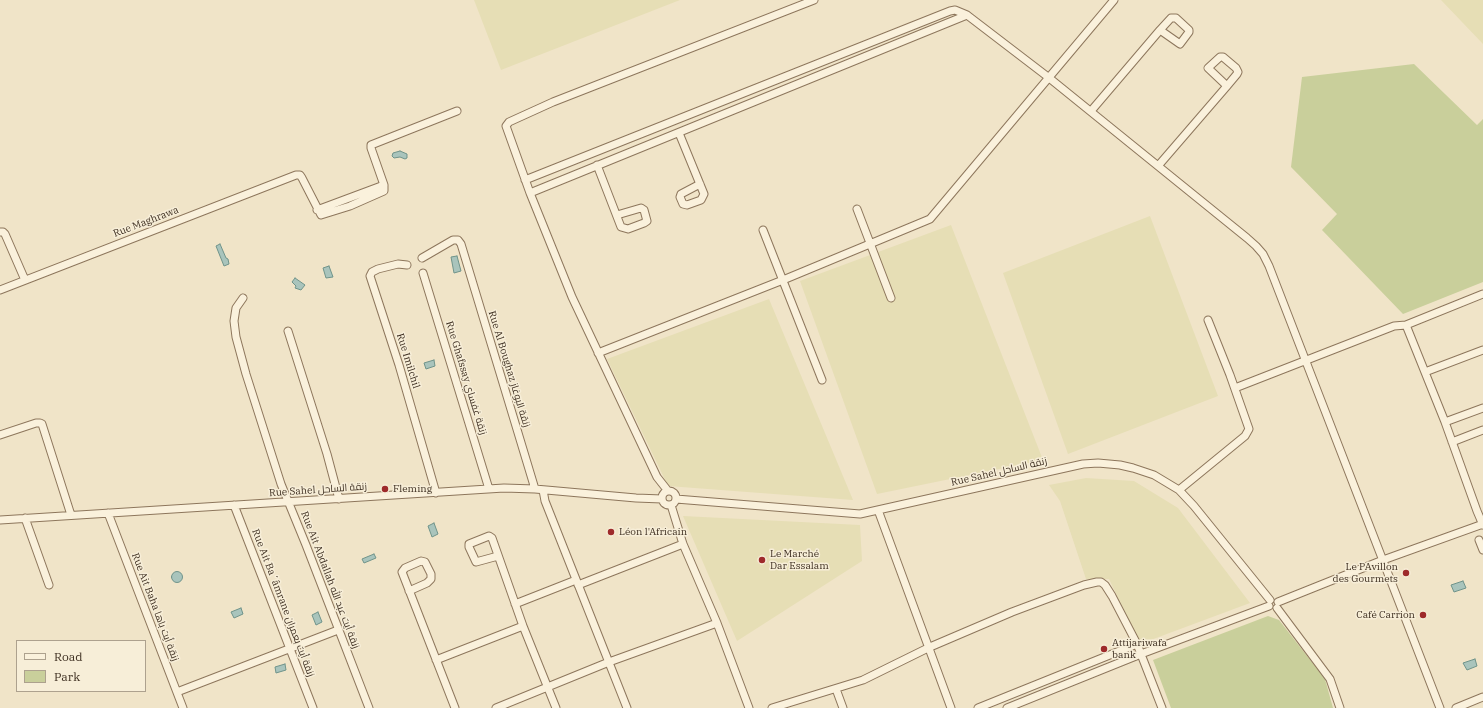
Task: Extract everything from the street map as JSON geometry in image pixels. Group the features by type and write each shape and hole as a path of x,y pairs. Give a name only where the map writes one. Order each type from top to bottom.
{"street":[{"path":"750,708 717,623 683,544 674,502 674,493 668,491 657,477 572,297 525,180 506,129 506,124 553,102 814,0"},
{"path":"598,353 925,222 933,216 1114,0"},
{"path":"525,180 950,11 955,10 967,14 1091,111 1247,238 1263,254 1269,266 1440,708"},
{"path":"530,193 967,14"},
{"path":"1091,111 1160,30"},
{"path":"1158,166 1227,86"},
{"path":"709,108 712,119"},
{"name":"Rue Maghrawa","path":"0,290 299,175 305,183 320,215 323,216 350,206 383,193 384,185 371,145 457,111"},
{"path":"679,133 700,184"},
{"path":"597,165 617,215"},
{"path":"856,209 891,298"},
{"path":"763,230 822,380"},
{"path":"0,232 4,232 25,280"},
{"name":"Rue Al Boughaz زنقة البوغاز","path":"422,258 451,241 455,240 460,242 535,489"},
{"name":"Rue Imilchil","path":"407,265 395,265 378,269 373,271 370,276 399,364 436,492"},
{"name":"Rue Ghafssay زنقة غفساي","path":"423,273 489,489"},
{"path":"1235,388 1394,326 1406,325 1483,294"},
{"name":"Rue Ait Abdallah زنقة أيت عبد الله","path":"243,298 236,308 234,326 236,337 274,463 369,708"},
{"path":"1179,490 1248,432 1248,424 1208,320"},
{"path":"1278,605 1383,560 1483,524 1480,509 1406,325"},
{"path":"288,331 339,499"},
{"path":"1425,372 1483,350"},
{"path":"1445,422 1483,408"},
{"path":"0,435 36,422 40,423 44,430 70,516"},
{"path":"1452,442 1483,430"},
{"name":"Rue Sahel زنقة الساحل","path":"674,502 852,514 878,510 1058,469 1098,463 1120,465 1154,475 1179,490 1194,506 1269,603"},
{"name":"Rue Sahel زنقة الساحل","path":"0,520 489,489 535,489 662,499"},
{"path":"543,490 544,501 627,708"},
{"path":"668,491 664,493 662,499 666,505 674,502"},
{"name":"Rue Ait Ba´âmrane زنقة أيت بعمران","path":"234,505 313,708"},
{"path":"878,510 952,708"},
{"name":"Rue Ait Baha زنقة أيت باها","path":"108,513 183,708"},
{"path":"25,518 49,585"},
{"path":"1479,540 1483,550"},
{"path":"516,604 683,544"},
{"path":"498,556 523,626 556,708"},
{"path":"409,591 427,583 431,579 431,574 425,562 419,562 402,570 402,574 455,708"},
{"path":"772,708 863,680 930,647 1012,612 1084,585 1101,582 1109,590 1142,654 1162,708"},
{"path":"1008,708 1276,599 1278,605 1330,679 1340,708"},
{"path":"496,708 609,662 717,623"},
{"path":"436,660 523,626"},
{"path":"177,692 338,630"},
{"path":"978,708 1137,644"},
{"path":"836,689 843,708"},
{"path":"1456,708 1483,697"}],"shaded area":[{"path":"474,0 680,0 501,70"},
{"path":"1441,0 1483,0 1483,44"},
{"path":"1150,216 1218,396 1068,454 1003,273"},
{"path":"951,225 1043,460 877,494 800,281"},
{"path":"769,299 853,500 668,486 607,359"},
{"path":"1086,478 1134,481 1178,508 1250,603 1140,644 1109,579 1086,579 1060,501 1049,485"},
{"path":"683,516 860,525 862,561 737,641"}],"green space":[{"path":"1414,64 1477,125 1483,119 1483,282 1403,314 1322,230 1337,214 1291,167 1302,77"},
{"path":"1268,616 1279,620 1325,679 1333,708 1171,708 1153,660"}],"water":[{"path":"400,151 407,154 407,158 394,158 392,156 393,153"},
{"path":"220,244 229,264 224,266 216,246"},
{"path":"457,256 461,271 454,273 451,257"},
{"path":"329,266 333,277 326,278 323,268"},
{"path":"295,278 305,285 301,290 295,288 296,286 292,282"},
{"path":"434,360 435,366 426,369 424,363"},
{"path":"434,523 438,534 432,537 428,526"},
{"path":"374,554 376,558 364,563 362,559"},
{"path":"177,571 181,573 183,577 181,581 177,583 173,581 171,577 173,573"},
{"path":"1463,581 1466,588 1454,592 1451,585"},
{"path":"241,608 243,614 234,618 231,612"},
{"path":"318,612 322,622 316,625 312,615"},
{"path":"1475,659 1477,666 1467,670 1463,663"},
{"path":"285,664 286,670 276,673 275,667"}],"place":[{"name":"Fleming","path":"385,489"},
{"name":"Léon l'Africain","path":"611,532"},
{"name":"Le Marché Dar Essalam","path":"762,560"},
{"name":"Le PAvillon des Gourmets","path":"1406,573"},
{"name":"Café Carrion","path":"1423,615"},
{"name":"Attijariwafa bank","path":"1104,649"}]}
